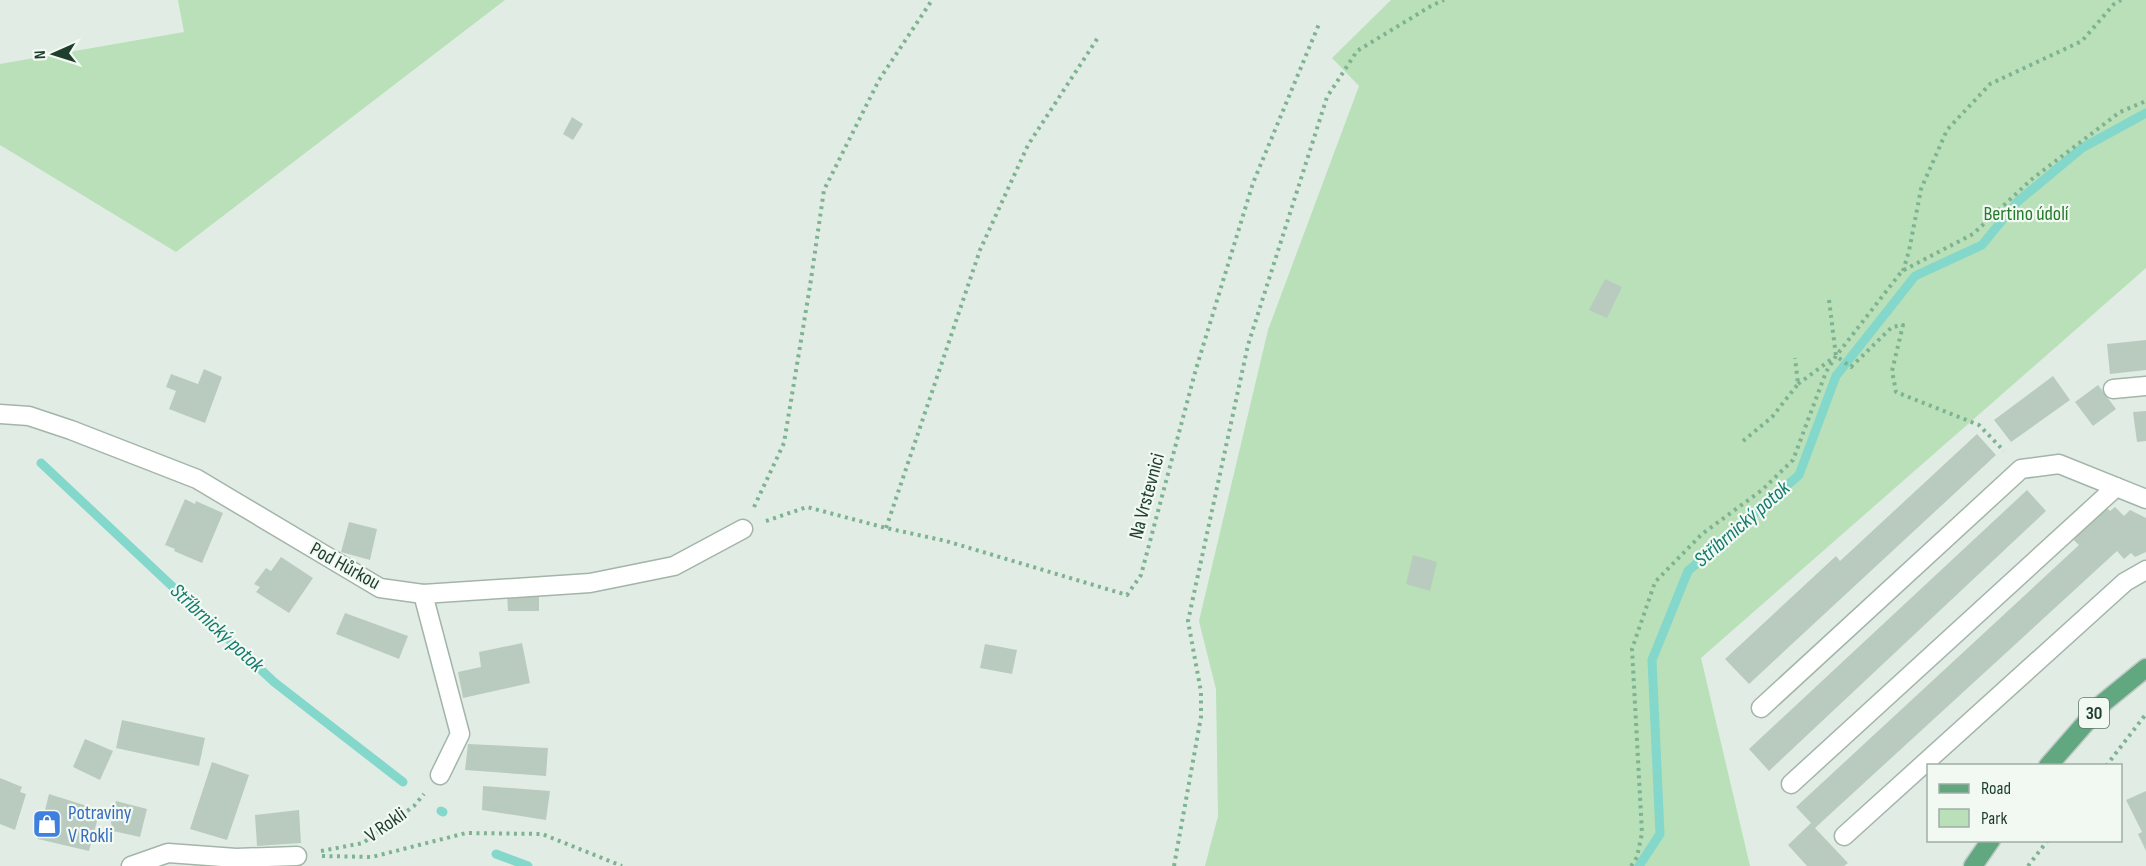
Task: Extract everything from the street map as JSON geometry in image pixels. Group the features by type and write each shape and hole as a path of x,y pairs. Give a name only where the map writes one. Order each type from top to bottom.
{"main road":[{"name":"30","path":"2050,764 2103,703 2146,668"},
{"path":"1973,866 1990,842"}],"street":[{"path":"2113,389 2146,386"},
{"name":"Pod Hůrkou","path":"0,414 29,416 197,479 380,588 423,594 601,581 674,566 743,529"},
{"path":"1761,708 2020,469 2059,464 2146,499"},
{"path":"1791,784 2116,487"},
{"path":"1844,836 2125,582 2146,570"},
{"path":"423,594 460,734 441,775"},
{"path":"131,866 168,853 236,858 297,856"}],"path":[{"path":"743,529 784,443 824,190 879,80 932,0"},
{"path":"1174,866 1201,717 1201,692 1188,621 1248,345 1327,97 1357,51 1444,0"},
{"path":"1902,271 1921,189 1947,130 1990,84 2082,41 2114,4 2121,0"},
{"name":"Na Vrstevnici","path":"743,529 807,507 946,541 1126,595 1141,575 1196,369 1253,183 1319,24"},
{"path":"886,528 980,250 1028,145 1099,36"},
{"path":"1631,866 1637,857 1642,833 1632,649 1654,582 1702,534 1762,490 1793,460 1826,372 1902,271 1972,234 2032,179 2120,112 2146,101"},
{"path":"1829,300 1836,356 1851,367 1892,327 1903,325 1892,371 1896,392 1979,425 2020,469"},
{"path":"1743,441 1772,417 1798,384 1836,356"},
{"path":"1795,358 1798,384"},
{"path":"2107,764 2146,714"},
{"name":"V Rokli","path":"297,856 363,843 414,806 441,775"},
{"path":"297,856 372,857 466,833 542,834 622,866"},
{"path":"2028,866 2046,842"}],"green space":[{"path":"178,0 505,0 176,252 0,145 0,64 184,32"},
{"name":"Bertino údolí","path":"1391,0 2146,0 2146,268 1701,658 1750,866 1205,866 1218,816 1216,689 1199,621 1268,330 1359,86 1332,58"}],"building":[{"path":"572,117 583,124 573,140 563,134"},
{"path":"1605,279 1622,287 1607,318 1589,310"},
{"path":"2146,340 2146,370 2110,374 2107,344"},
{"path":"204,369 222,377 205,423 169,409 176,391 166,387 171,374 198,384"},
{"path":"2053,376 2070,400 2011,442 1994,420"},
{"path":"2098,385 2116,409 2093,426 2075,402"},
{"path":"2146,411 2146,441 2137,442 2133,412"},
{"path":"1977,434 1996,455 1749,684 1725,659 1836,556 1840,561"},
{"path":"2027,490 2046,511 1769,771 1749,749"},
{"path":"185,499 195,504 196,501 223,513 202,563 165,545"},
{"path":"2115,507 2124,516 2130,510 2146,518 2146,552 2135,557 2131,553 2124,559 2117,551 1815,828 1848,863 1844,866 1807,866 1788,845 1811,823 1796,807 2079,545 2068,535 2091,514 2096,519 2107,508 2110,511"},
{"path":"349,522 377,529 370,560 341,552"},
{"path":"1413,555 1437,562 1430,591 1406,584"},
{"path":"281,557 313,578 289,613 256,592 260,587 254,584 266,568 271,571"},
{"path":"539,593 539,611 508,611 507,594"},
{"path":"345,613 408,636 399,659 336,634"},
{"path":"522,643 530,683 463,698 458,672 481,667 479,652"},
{"path":"985,644 1017,650 1012,674 980,668"},
{"path":"122,720 205,738 199,766 116,748"},
{"path":"85,739 113,751 100,780 73,767"},
{"path":"468,744 548,748 546,776 465,770"},
{"path":"212,762 249,775 227,840 190,829"},
{"path":"0,778 22,787 20,792 26,794 15,830 0,824"},
{"path":"483,786 550,791 546,820 482,810"},
{"path":"2146,791 2146,851 2138,834 2142,832 2126,800"},
{"path":"49,794 100,810 89,851 38,839"},
{"path":"116,801 147,809 140,837 113,831 111,823"},
{"path":"299,810 301,843 257,846 255,815"}],"waterway":[{"name":"Stříbrnický potok","path":"1639,866 1660,834 1652,660 1688,571 1799,475 1836,376 1915,276 1982,245 2017,202 2082,148 2146,113"},
{"name":"Stříbrnický potok","path":"41,463 274,682 403,782"},
{"name":"Stříbrnický potok","path":"496,854 528,866"}],"place":[{"name":"Potraviny V Rokli","path":"47,824"}]}
